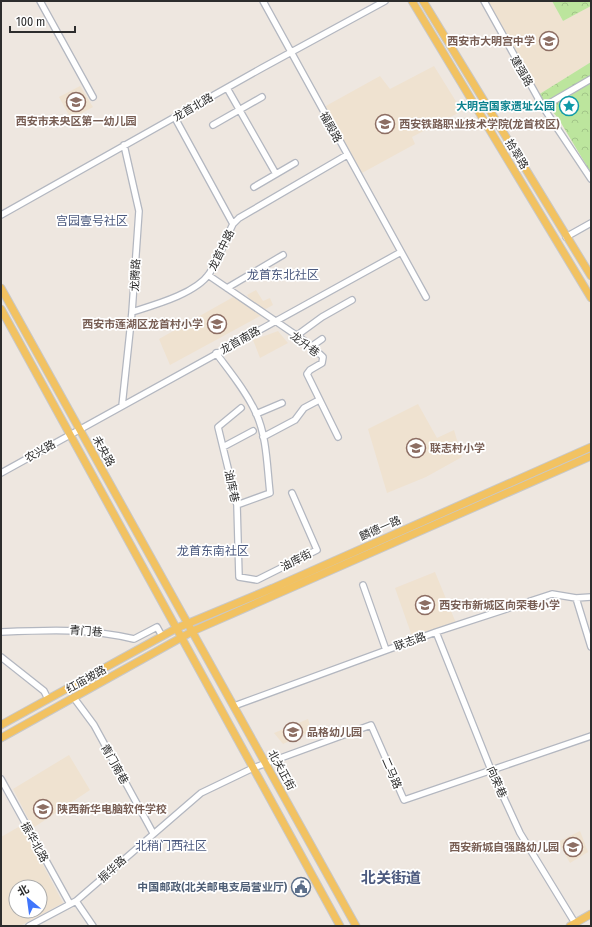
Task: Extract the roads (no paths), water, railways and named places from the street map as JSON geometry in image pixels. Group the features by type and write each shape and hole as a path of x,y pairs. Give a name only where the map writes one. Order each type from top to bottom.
{"main road":[{"name":"拾翠路","path":"412,1 591,298"},
{"name":"拾翠路","path":"424,1 591,276"},
{"name":"未央路","path":"1,288 189,624"},
{"name":"未央路","path":"1,309 177,628"},
{"name":"麟德一路","path":"177,628 591,447"},
{"name":"麟德一路","path":"182,638 193,631 591,456"},
{"name":"北关正街","path":"189,624 265,764 356,926"},
{"name":"红庙坡路","path":"1,725 177,628"},
{"path":"177,628 340,926"},
{"name":"红庙坡路","path":"1,738 182,638"},
{"path":"572,924 591,914"}],"street":[{"path":"40,1 93,97"},
{"name":"福殿路","path":"263,1 426,297"},
{"name":"龙首北路","path":"1,215 124,145 385,1"},
{"name":"建强路","path":"484,1 543,107 591,179"},
{"path":"543,107 591,79"},
{"path":"227,88 276,174"},
{"path":"213,125 262,98"},
{"path":"175,118 233,224"},
{"name":"龙腾路","path":"122,406 132,312 139,211 124,145"},
{"name":"龙首中路","path":"132,312 179,296 208,275 233,224 244,214 347,155"},
{"path":"254,187 295,164"},
{"path":"566,237 591,223"},
{"name":"龙首南路","path":"79,429 401,252"},
{"path":"227,288 283,255"},
{"name":"龙升巷","path":"208,275 312,346 323,357 322,363 310,370 307,374 338,437"},
{"path":"296,336 322,317 352,300"},
{"path":"1,317 12,329"},
{"path":"312,346 322,339"},
{"path":"216,353 245,393 256,414 263,437 270,493 237,506"},
{"path":"263,437 295,420 306,406 319,400"},
{"path":"256,414 282,403"},
{"name":"油库巷","path":"240,577 237,506 219,425 241,408"},
{"name":"农兴路","path":"1,472 79,429"},
{"path":"223,447 253,431"},
{"name":"油库街","path":"240,577 257,580 317,550 292,493"},
{"path":"363,585 386,650"},
{"name":"联志路","path":"234,706 436,632 552,594 576,598 591,597"},
{"path":"576,598 591,647"},
{"name":"青门巷","path":"1,632 54,629 108,633 134,639 157,627 162,636"},
{"name":"向荣巷","path":"436,632 491,770 520,833 572,924"},
{"path":"1,657 44,691 48,699"},
{"name":"青门南巷","path":"74,698 94,725 153,833"},
{"name":"二马路","path":"253,768 371,725 404,800 591,736"},
{"name":"振华路","path":"31,926 76,901 201,793 253,768"},
{"name":"振华北路","path":"1,779 70,904"},
{"path":"76,901 93,926"}],"place":[{"name":"西安市大明宫中学","path":"549,41"},
{"name":"西安市未央区第一幼儿园","path":"76,102"},
{"name":"大明宫国家遗址公园","path":"569,106"},
{"name":"西安铁路职业技术学院(龙首校区)","path":"385,124"},
{"name":"西安市莲湖区龙首村小学","path":"217,324"},
{"name":"联志村小学","path":"416,448"},
{"name":"西安市新城区向荣巷小学","path":"425,605"},
{"name":"品格幼儿园","path":"293,732"},
{"name":"陕西新华电脑软件学校","path":"43,809"},
{"name":"西安新城自强路幼儿园","path":"573,847"},
{"name":"中国邮政(北关邮电支局营业厅)","path":"301,887"}],"district":[{"name":"宫园壹号社区","path":"92,221"},
{"name":"龙首东北社区","path":"283,275"},
{"name":"龙首东南社区","path":"213,551"},
{"name":"北稍门西社区","path":"171,846"},
{"name":"北关街道","path":"391,878"}]}
